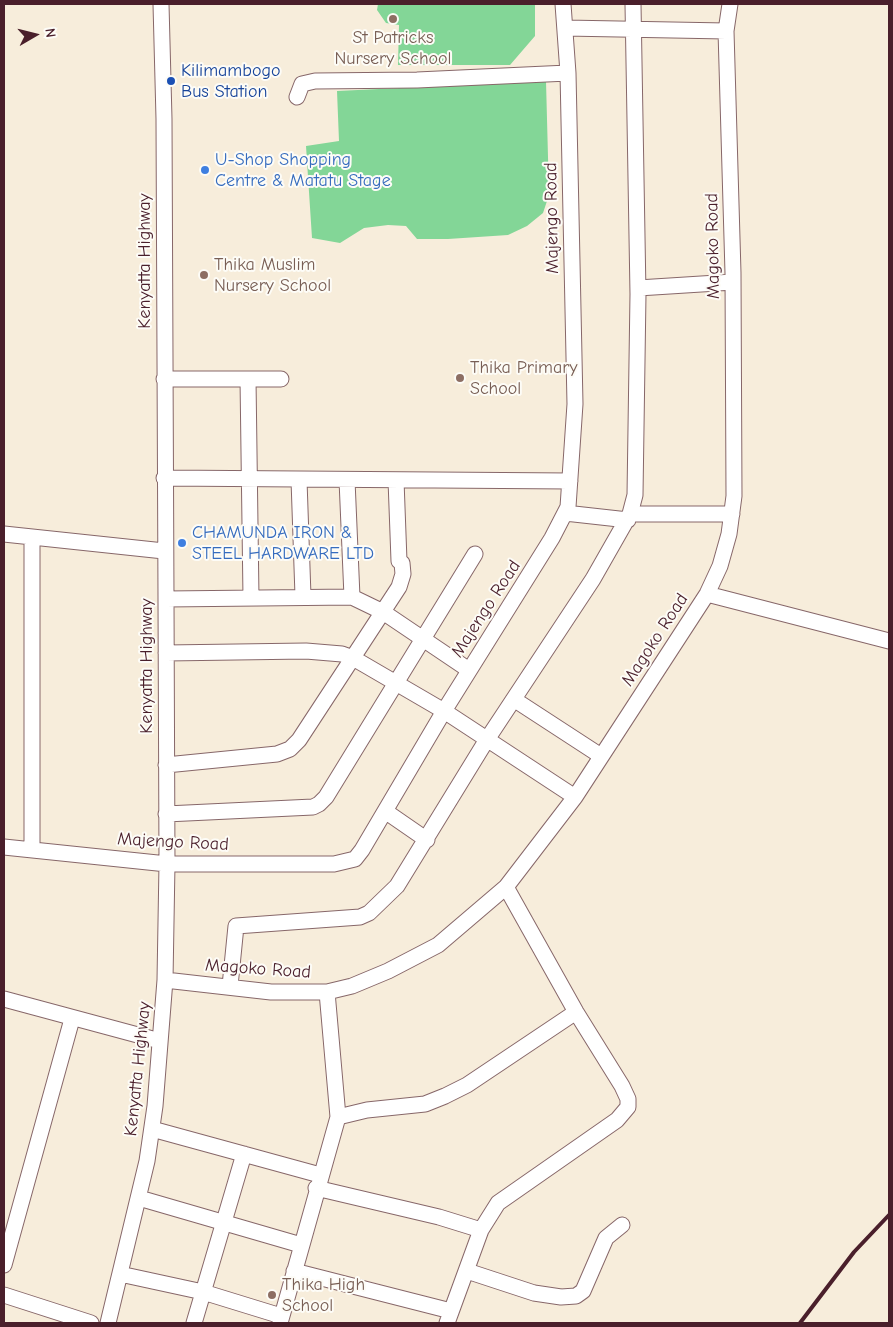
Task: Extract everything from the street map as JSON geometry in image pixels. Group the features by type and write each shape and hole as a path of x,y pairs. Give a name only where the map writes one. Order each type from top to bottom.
{"street":[{"name":"Kenyatta Highway","path":"108,1323 139,1198 152,1129 165,980 167,864 166,599 164,551 164,119 161,4"},
{"name":"Majengo Road","path":"4,847 167,864 334,864 348,862 355,858 362,850 469,670 504,618 565,513 570,481 575,404 568,74 562,4"},
{"path":"230,986 236,926 250,923 360,917 369,913 398,886 486,741 593,579 629,517 635,495 638,288 635,30 633,4"},
{"name":"Magoko Road","path":"165,980 271,992 327,992 352,986 379,975 438,945 506,887 574,797 707,594 720,566 729,534 734,496 733,282 726,31 730,4"},
{"path":"565,28 726,31"},
{"path":"297,97 302,84 315,81 417,80 568,74"},
{"path":"638,288 733,282"},
{"path":"164,379 281,379"},
{"path":"248,379 251,598"},
{"path":"164,478 570,481"},
{"path":"299,480 303,596"},
{"path":"347,480 352,597"},
{"path":"166,765 277,754 290,749 299,740 399,587 403,574 402,563 399,561 396,480"},
{"path":"565,513 629,517 732,514"},
{"path":"4,534 164,551"},
{"path":"32,537 32,850"},
{"path":"166,814 313,807 320,804 475,554"},
{"path":"707,594 889,641"},
{"path":"166,599 303,596 352,597 383,612 469,670"},
{"path":"166,653 306,651 334,653 353,658 444,711 486,741 574,797"},
{"path":"514,700 601,756"},
{"path":"385,811 427,840"},
{"path":"294,1270 449,1317 468,1271 481,1230 498,1203 618,1120 628,1107 628,1099 622,1086 576,1012 506,887"},
{"path":"120,1274 203,1292 280,1320 338,1117 327,992"},
{"path":"4,1002 160,1041"},
{"path":"338,1117 367,1110 425,1104 445,1096 467,1085 576,1012"},
{"path":"4,1265 72,1019"},
{"path":"152,1129 244,1154 318,1182 481,1230"},
{"path":"194,1323 244,1154"},
{"path":"139,1198 224,1221 301,1245"},
{"path":"468,1271 534,1293 561,1297 576,1296 583,1291 606,1238 622,1225"},
{"path":"4,1295 90,1323"}],"green space":[{"path":"378,4 535,4 535,36 510,65 398,65 399,25 386,23 377,10"},
{"path":"546,81 549,195 543,213 527,226 508,235 417,239 406,226 388,225 364,228 340,243 312,238 306,146 339,141 337,91"}],"railway":[{"path":"800,1323 854,1252 889,1215"}],"place":[{"name":"St Patricks Nursery School","path":"393,19"},
{"name":"Kilimambogo Bus Station","path":"171,81"},
{"name":"U-Shop Shopping Centre & Matatu Stage","path":"205,170"},
{"name":"Thika Muslim Nursery School","path":"204,275"},
{"name":"Thika Primary School","path":"460,378"},
{"name":"CHAMUNDA IRON & STEEL HARDWARE LTD","path":"182,543"},
{"name":"Thika High School","path":"272,1295"}]}
